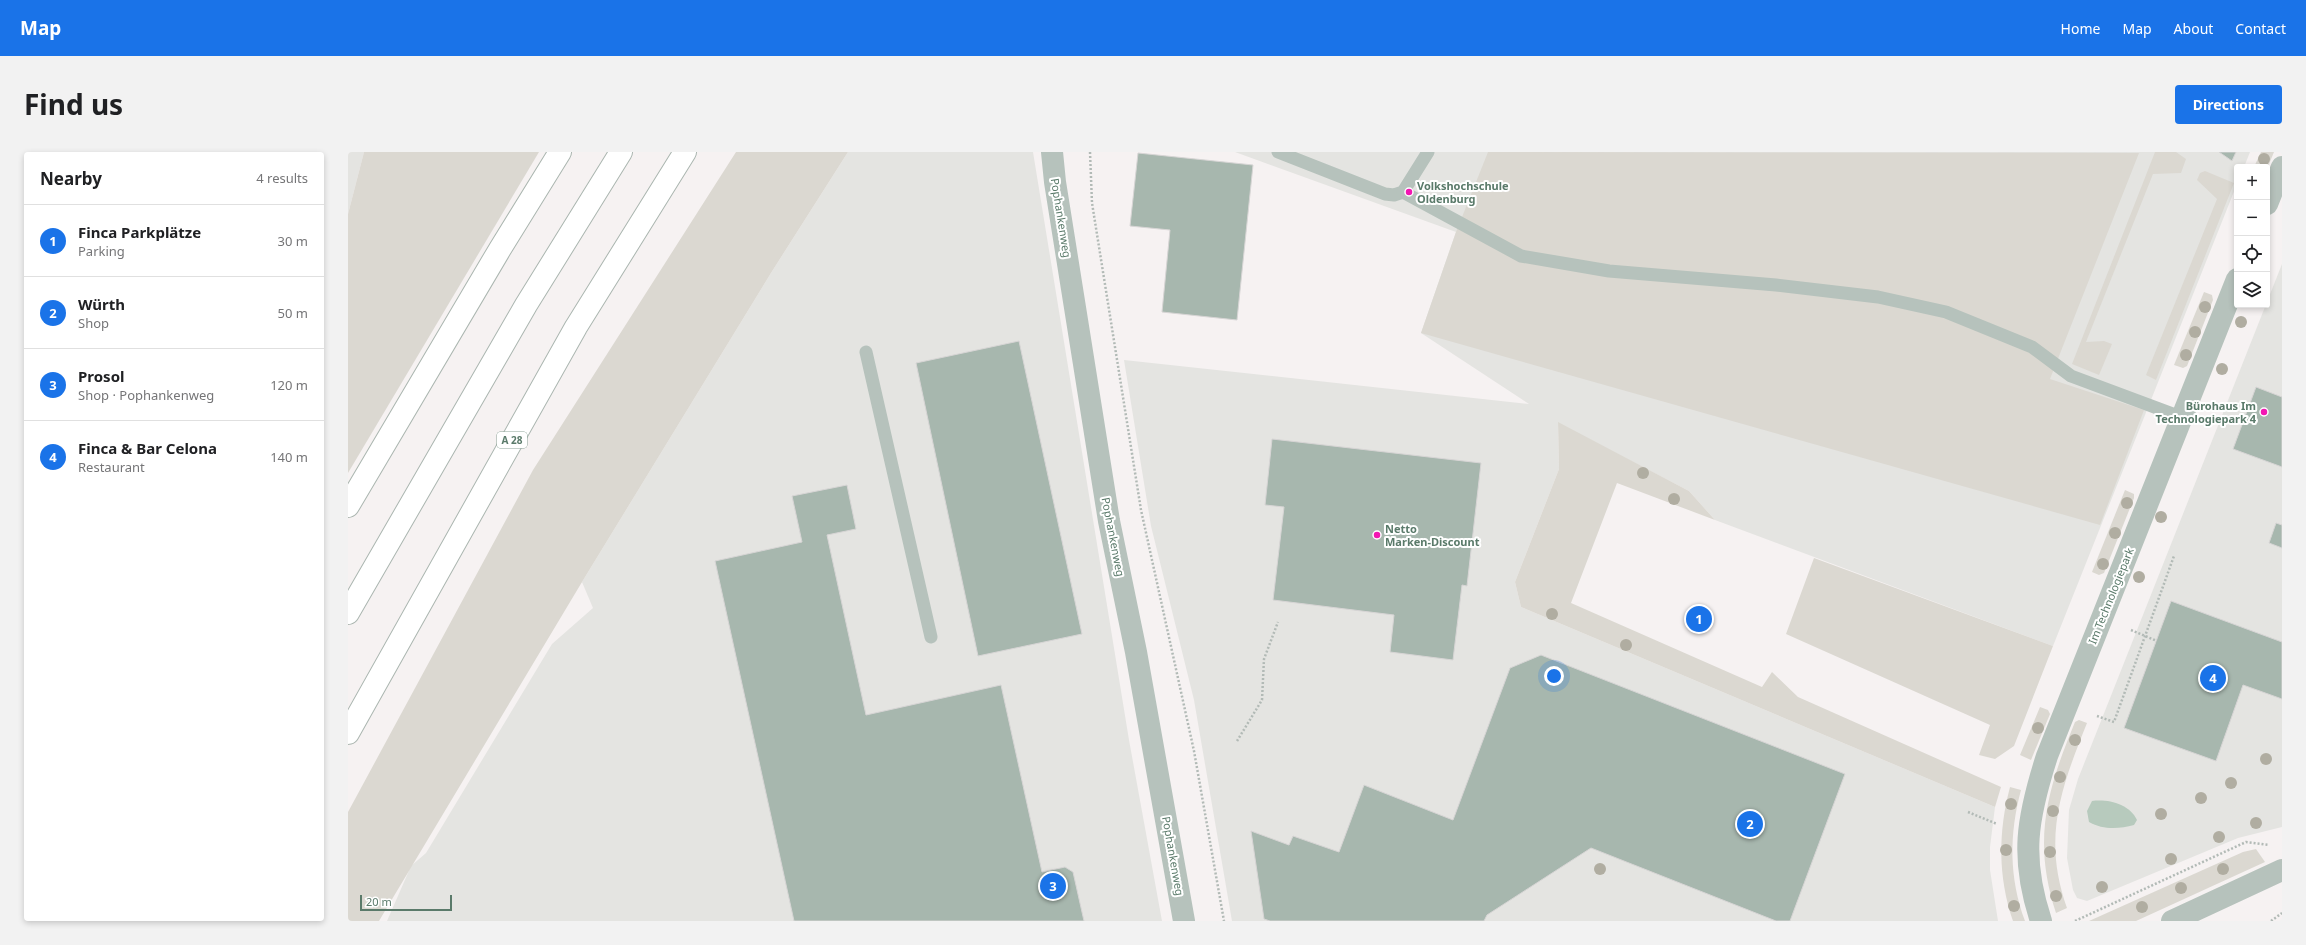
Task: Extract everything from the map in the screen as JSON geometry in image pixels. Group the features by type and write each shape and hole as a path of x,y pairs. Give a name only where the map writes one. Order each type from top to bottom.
{"highway":[{"path":"348,506 496,255 560,152"},
{"path":"348,613 526,305 621,152"},
{"name":"A 28","path":"348,734 576,327 685,152"}],"street":[{"name":"Pophankenweg","path":"1052,152 1061,221 1109,521 1136,652 1184,921"},
{"path":"2269,200 2282,167"},
{"name":"Im Technologiepark","path":"2041,921 2028,868 2027,840 2037,787 2049,749 2234,286"},
{"path":"2172,921 2282,870"}],"lane":[{"path":"1278,152 1385,194 1394,195 1403,192 1428,152"},
{"path":"1403,192 1521,256 1609,271 1776,285 1878,297 1946,312 2032,347 2070,376 2181,417"},
{"path":"866,352 931,637"}],"path":[{"path":"1090,152 1092,203 1141,510 1194,751 1224,921"},
{"path":"2097,716 2114,722 2174,556"},
{"path":"1237,741 1262,700 1264,658 1278,622"},
{"path":"2130,630 2157,641"},
{"path":"1968,812 1997,824"},
{"path":"2076,921 2246,842 2275,845"},
{"path":"2271,921 2282,913"}],"shaded area":[{"path":"348,152 364,152 348,214"},
{"path":"364,152 539,152 348,473 348,214"},
{"path":"736,152 848,152 771,273 582,582 379,921 348,921 348,812 533,470"},
{"path":"848,152 1033,152 1129,740 1162,921 387,921 411,866 426,853 552,644 593,608 582,582 771,273"},
{"path":"1235,152 2250,152 2245,164 2234,164 2234,192 2053,646 1715,520 1689,491 1558,423 1559,469 1515,582 1521,607 1995,807 1990,847 1990,870 1998,921 1232,921 1194,700 1151,526 1124,360 1529,404 1421,333 1456,232"},
{"path":"1488,152 2139,153 2050,379 2144,410 2100,525 1421,333 1456,232"},
{"path":"2155,152 2176,152 2186,159 2181,173 2153,174 2086,342 2104,341 2112,344 2099,375 2072,364"},
{"path":"2261,152 2274,152 2269,164 2255,164"},
{"path":"2205,171 2234,183 2156,380 2146,375 2217,199 2197,180 2200,173"},
{"path":"2282,264 2282,827 2238,838 2087,901 2077,898 2073,890 2067,858 2069,810 2078,779 2265,308 2270,308 2270,294"},
{"path":"2204,292 2212,295 2213,300 2187,366 2183,368 2174,365"},
{"path":"1558,422 1689,491 1715,520 1617,483 1571,603 1762,687 1772,672 1798,697 2001,787 1995,807 1521,607 1515,582 1559,469"},
{"path":"2125,490 2134,494 2134,498 2104,573 2099,575 2092,572"},
{"path":"1814,558 2053,646 2014,746 1995,759 1979,755 1990,725 1786,634"},
{"path":"2040,707 2048,710 2050,714 2031,760 2020,755"},
{"path":"2079,720 2087,723 2069,769 2058,814 2055,836 2056,859 2060,883 2067,908 2056,913 2049,887 2045,862 2044,838 2046,816 2050,793 2057,770 2075,722"},
{"path":"2010,787 2021,790 2014,823 2012,856 2016,889 2025,921 2013,921 2008,904 2002,871 2001,854 2003,821"},
{"path":"2092,801 2112,802 2124,806 2137,820 2134,825 2123,827 2105,828 2094,825 2089,822 2087,811"},
{"path":"2256,849 2265,862 2136,921 2089,921 2243,852"}],"building":[{"path":"2219,152 2236,152 2232,161"},
{"path":"1138,153 1253,165 1237,320 1162,312 1170,230 1130,226"},
{"path":"1019,341 1082,634 978,656 916,363"},
{"name":"Bürohaus Im Technologiepark 4","path":"2256,387 2282,397 2282,467 2233,449"},
{"name":"Netto Marken-Discount","path":"1272,439 1481,463 1467,586 1462,585 1453,660 1390,652 1394,615 1273,600 1284,507 1265,505"},
{"path":"847,485 856,529 827,535 866,715 1001,685 1042,872 1065,867 1073,872 1084,921 794,921 715,561 802,542 792,496"},
{"path":"2276,523 2282,525 2282,548 2269,543"},
{"path":"2171,601 2282,642 2282,699 2243,685 2216,761 2124,728"},
{"path":"1541,655 1845,774 1790,921 1776,921 1591,848 1487,915 1484,921 1270,921 1264,919 1251,831 1289,845 1293,836 1339,852 1364,785 1453,820 1510,668"}],"place":[{"name":"Volkshochschule Oldenburg","path":"1409,192"},
{"name":"Bürohaus Im Technologiepark 4","path":"2264,412"},
{"name":"Netto Marken-Discount","path":"1377,535"},
{"name":"Finca Parkplätze","path":"1699,619"},
{"name":"Finca & Bar Celona","path":"2213,678"},
{"name":"Würth","path":"1750,824"},
{"name":"Prosol","path":"1053,886"}]}
